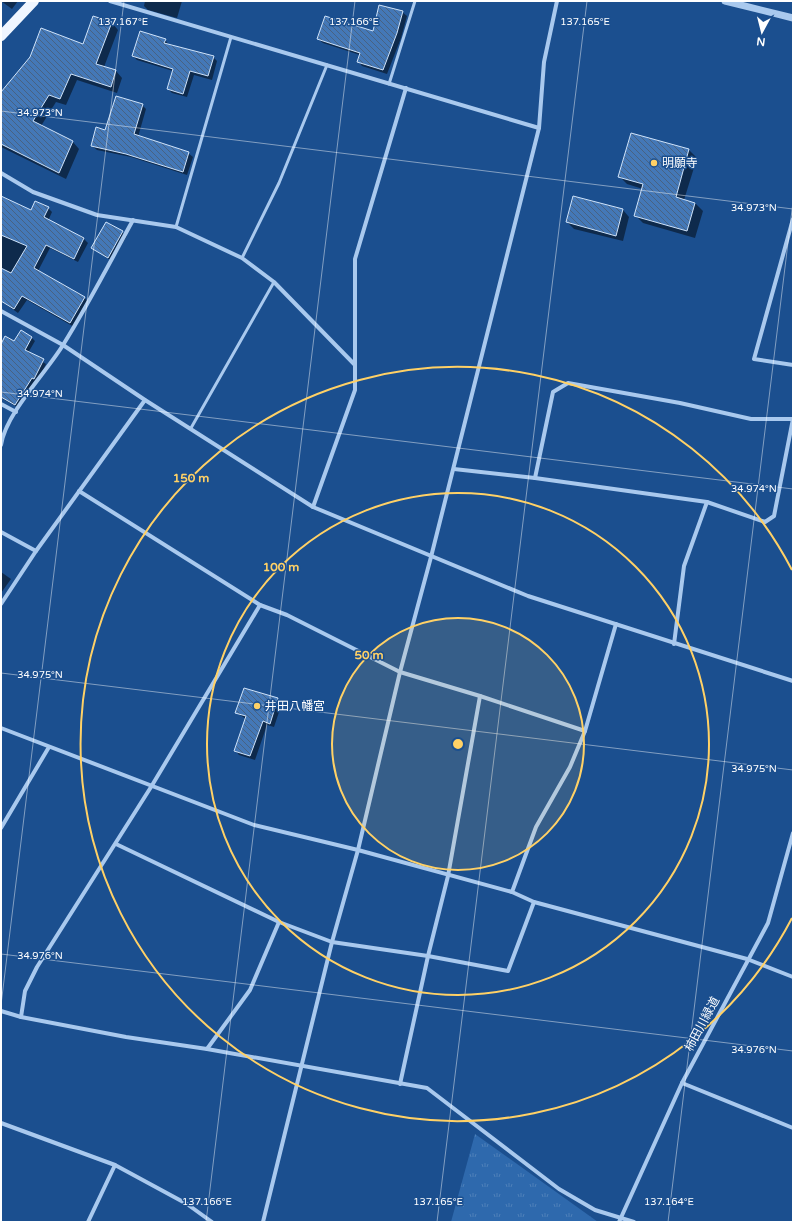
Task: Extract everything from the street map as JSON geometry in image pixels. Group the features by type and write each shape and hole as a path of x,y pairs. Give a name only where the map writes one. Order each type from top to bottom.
{"main road":[{"path":"1,36 34,1"}],"street":[{"path":"110,1 539,128"},
{"path":"263,1222 303,1066 332,942 358,850 400,672 454,469 539,128 544,62 557,1"},
{"path":"725,1 793,18"},
{"path":"313,507 355,390 355,259 406,88"},
{"path":"2,175 33,192 90,212 176,227 242,258 274,282 355,365"},
{"path":"793,219 754,359 793,365"},
{"path":"1,445 3,434 16,412 63,345 134,220"},
{"path":"1,311 63,345 145,400 313,507 528,596 793,681"},
{"path":"454,469 535,478 707,502 765,522 774,516 793,419 751,420 680,403 568,383 553,392 535,478"},
{"path":"1,604 78,491 145,400"},
{"path":"1,404 16,412"},
{"path":"78,491 260,605 287,615 400,672 480,696 585,731"},
{"path":"674,644 684,566 707,502"},
{"path":"1,532 36,551"},
{"path":"22,1018 25,991 37,968 116,844 260,605"},
{"path":"512,892 536,827 570,767 585,731 616,624"},
{"path":"400,1084 428,956 448,876 480,696"},
{"path":"1,728 151,787 254,825 358,850 448,876 512,892 534,902 747,960 793,977"},
{"path":"1,828 49,747"},
{"name":"柿田川緑道","path":"620,1220 682,1083 768,923 793,833"},
{"path":"116,844 279,922 332,942 428,956 508,971 534,902"},
{"path":"207,1049 250,990 279,922"},
{"path":"1,1011 22,1018 126,1037 207,1049 427,1088 559,1189 594,1210 620,1220 634,1222"},
{"path":"682,1083 793,1128"},
{"path":"1,1123 115,1165 187,1204 212,1222"},
{"path":"88,1222 115,1165"}],"lane":[{"path":"389,84 415,1"},
{"path":"176,227 231,37"},
{"path":"242,258 280,183 327,65"},
{"path":"191,428 274,282"}],"green space":[{"path":"475,1134 598,1222 451,1222"}],"building":[{"path":"379,5 403,11 397,33 383,70 357,62 360,53 317,39 325,16 373,31"},
{"path":"93,16 112,22 96,64 116,70 111,87 71,74 60,99 49,95 33,121 73,141 59,173 1,144 1,92 30,57 41,28 83,44"},
{"path":"140,31 166,39 164,43 214,56 208,76 190,71 183,94 167,89 173,69 132,56"},
{"path":"116,96 143,104 134,134 189,152 183,172 126,154 91,146 96,127 105,130"},
{"name":"明願寺","path":"631,133 689,149 676,197 695,203 687,231 634,216 643,184 618,177"},
{"path":"1,196 31,210 35,201 49,207 44,217 84,238 74,259 46,245 34,268 85,297 70,323 22,296 14,309 1,301 1,268 11,273 27,246 1,235"},
{"path":"573,196 623,209 616,236 566,222"},
{"path":"106,222 123,231 108,258 91,248"},
{"path":"21,330 32,337 25,350 44,359 34,379 32,378 15,405 1,397 1,344 5,336 14,341"},
{"name":"井田八幡宮","path":"244,688 278,698 270,724 263,721 250,756 234,751 246,716 235,713"}],"place":[{"name":"明願寺","path":"654,163"},
{"name":"井田八幡宮","path":"257,706"}]}
